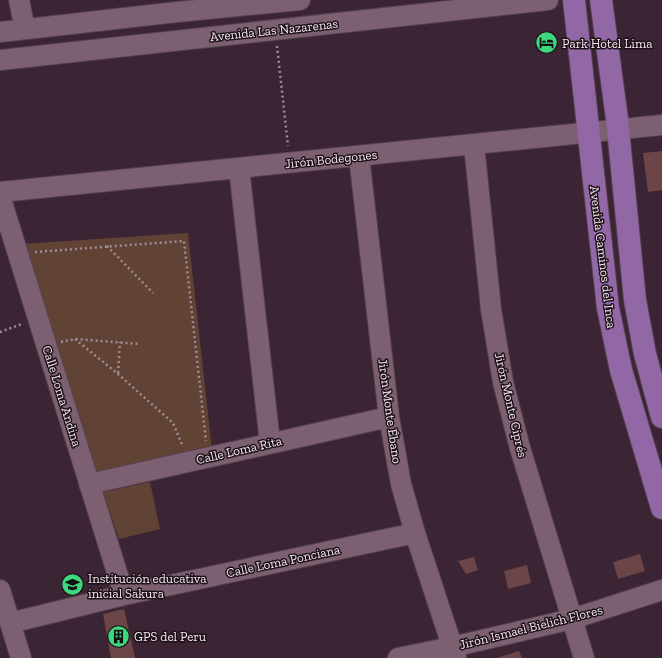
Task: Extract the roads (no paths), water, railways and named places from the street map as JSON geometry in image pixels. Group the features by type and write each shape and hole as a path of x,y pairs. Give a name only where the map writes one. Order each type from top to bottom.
{"main road":[{"name":"Avenida Caminos del Inca","path":"574,0 608,308 621,370 662,508"},
{"name":"Avenida Caminos del Inca","path":"601,0 618,130 635,300 645,354 662,417"}],"street":[{"path":"19,0 25,29"},
{"name":"Avenida Las Nazarenas","path":"0,32 177,6 296,0"},
{"name":"Avenida Las Nazarenas","path":"0,60 548,0"},
{"name":"Jirón Bodegones","path":"0,192 662,125"},
{"name":"Jirón Monte Ciprés","path":"474,145 491,309 503,382 520,448 584,658"},
{"name":"Jirón Monte Ébano","path":"359,156 389,417 401,484 415,533 454,653"},
{"path":"239,168 270,443"},
{"name":"Calle Loma Andina","path":"0,196 124,595"},
{"name":"Calle Loma Rita","path":"89,484 389,417"},
{"name":"Calle Loma Ponciana","path":"10,623 124,595 415,533"},
{"path":"0,590 21,658"},
{"name":"Jirón Ismael Bielich Flores","path":"398,658 454,653 572,619 662,590"}],"place":[{"name":"Park Hotel Lima","path":"546,43"},
{"name":"Institución educativa inicial Sakura","path":"73,585"},
{"name":"GPS del Peru","path":"119,636"}]}
